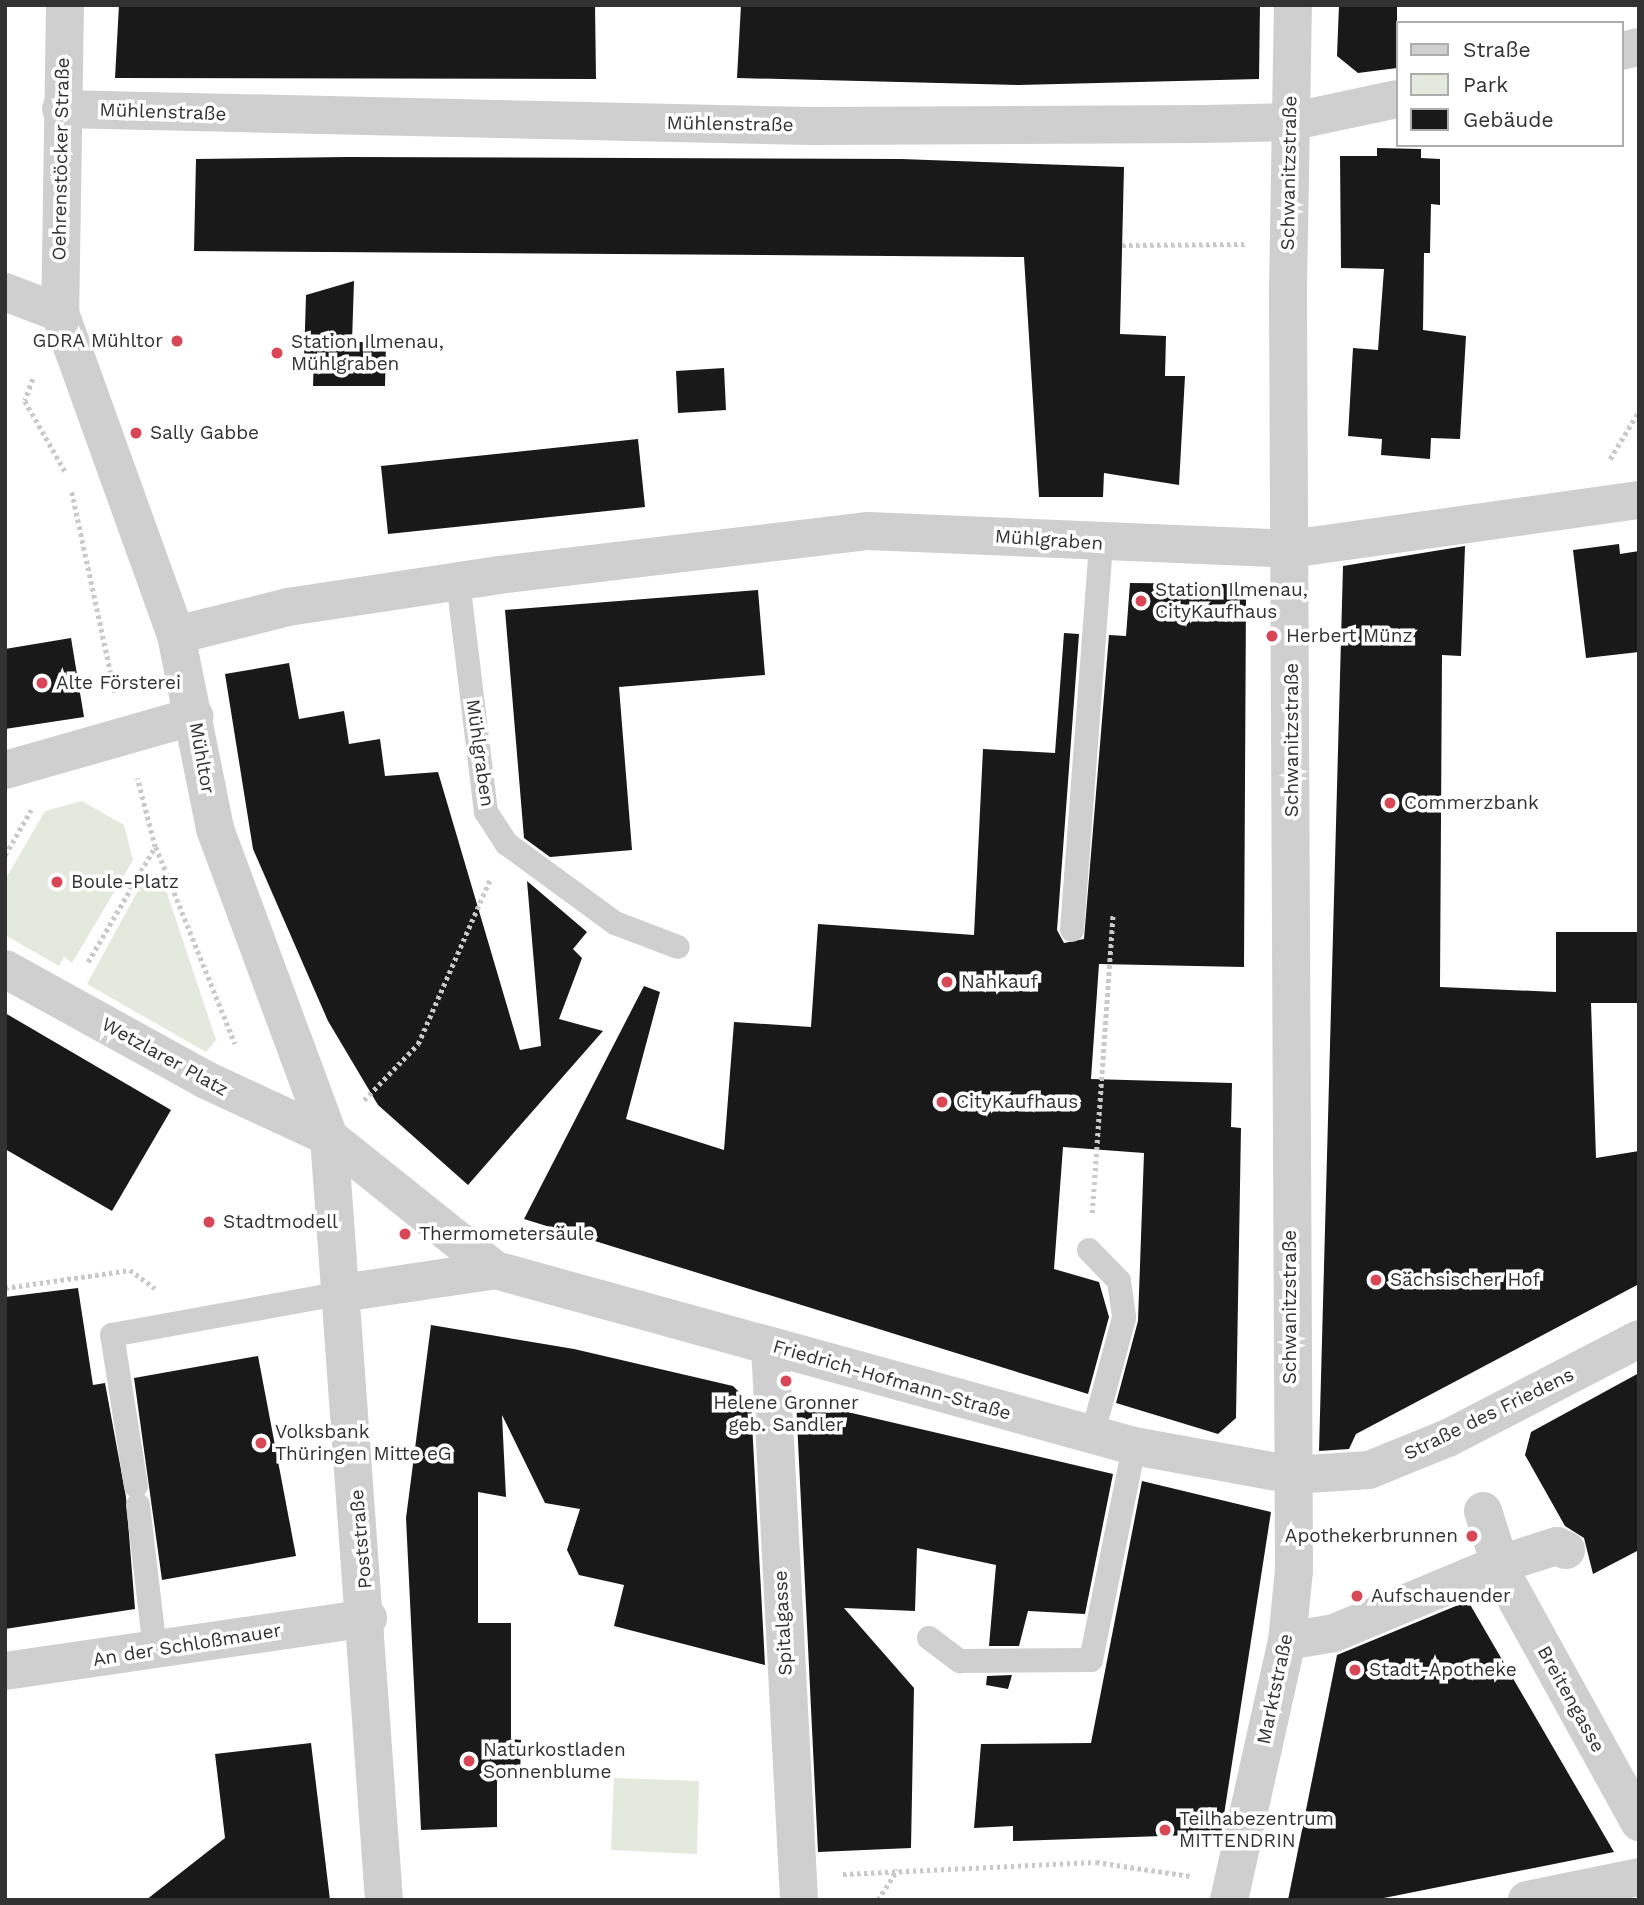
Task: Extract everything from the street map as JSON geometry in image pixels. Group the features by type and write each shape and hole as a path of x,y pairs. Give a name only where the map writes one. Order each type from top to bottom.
{"street":[{"name":"Oehrenstöcker Straße","path":"60,313 61,109 65,5"},
{"name":"Schwanitzstraße","path":"1293,5 1289,122 1293,1475"},
{"name":"Mühlenstraße","path":"61,109 813,126 1289,122 1396,99"},
{"path":"5,292 60,313"},
{"name":"Mühltor","path":"60,313 176,635 215,829 329,1137"},
{"name":"Mühlgraben","path":"176,635 288,607 458,581 868,531 1290,549 1639,500"},
{"path":"5,770 124,732 194,716"},
{"name":"Wetzlarer Platz","path":"5,969 256,1106 329,1137"},
{"name":"Friedrich-Hofmann-Straße","path":"329,1137 495,1270 1093,1436 1293,1475"},
{"name":"Poststraße","path":"329,1137 368,1618 384,1900"},
{"name":"Friedrich-Hofmann-Straße","path":"342,1293 495,1270"},
{"name":"Straße des Friedens","path":"1293,1475 1369,1469 1403,1456 1639,1339"},
{"name":"Spitalgasse","path":"770,1346 799,1900"},
{"name":"Marktstraße","path":"1231,1891 1287,1641 1293,1475"},
{"path":"1483,1511 1502,1570"},
{"path":"1287,1641 1334,1633 1502,1570 1557,1546 1566,1550"},
{"name":"Breitengasse","path":"1502,1570 1639,1822"},
{"name":"An der Schloßmauer","path":"5,1671 368,1618"},
{"path":"1527,1900 1581,1894 1639,1877"}],"lane":[{"path":"1072,930 1101,543"},
{"name":"Mühlgraben","path":"458,581 486,812 506,844 615,923 678,947"},
{"path":"1089,1250 1119,1281 1124,1318 1093,1436"},
{"path":"155,1650 137,1495 112,1335 342,1293"},
{"path":"929,1639 960,1661 1091,1660 1134,1446"}],"path":[{"path":"1122,245 1256,244"},
{"path":"35,376 25,401 67,474 82,523 124,732 155,847 217,990 256,1106"},
{"path":"329,1137 418,1044 506,844"},
{"path":"65,1002 155,847"},
{"path":"1089,1250 1117,916"},
{"path":"5,1288 130,1270 198,1319"},
{"path":"876,1873 897,1868 1096,1862 1231,1891"},
{"path":"878,1900 897,1868"}],"green space":[{"path":"82,801 124,825 133,860 72,963 64,957 59,966 5,935 5,880 45,811"},
{"path":"148,872 163,881 216,1040 206,1052 87,984"},
{"path":"614,1778 699,1781 697,1854 611,1850"}],"building":[{"path":"119,5 595,5 596,79 115,78"},
{"path":"741,5 1260,5 1259,79 1018,85 737,78"},
{"path":"1339,5 1397,5 1396,68 1358,73 1337,56"},
{"path":"1377,148 1421,149 1421,158 1440,159 1440,205 1431,204 1430,253 1424,253 1423,330 1466,336 1460,439 1431,438 1430,459 1381,455 1382,439 1348,436 1353,348 1378,350 1384,269 1341,268 1340,156 1377,156"},
{"path":"196,159 901,159 1124,167 1120,334 1166,336 1165,376 1185,376 1179,485 1104,473 1103,497 1039,497 1024,257 194,251"},
{"path":"354,281 352,342 386,342 385,386 313,386 314,356 304,360 306,295"},
{"path":"724,368 726,410 678,413 676,371"},
{"path":"638,439 645,507 388,534 381,466"},
{"path":"1619,544 1620,554 1639,551 1639,652 1586,658 1573,550"},
{"path":"1465,546 1461,656 1442,655 1440,987 1556,992 1556,932 1639,932 1639,1003 1591,1003 1596,1158 1639,1151 1639,1284 1356,1434 1349,1449 1319,1451 1343,566"},
{"path":"1130,583 1231,584 1231,595 1246,596 1244,967 1099,964 1091,1079 1232,1083 1231,1127 1241,1128 1236,1418 1218,1434 1116,1403 1138,1321 1144,1153 1063,1147 1054,1269 1099,1282 1109,1317 1088,1394 524,1219 644,986 660,992 626,1119 724,1150 734,1022 811,1027 818,924 974,935 983,749 1055,753 1064,633 1079,634 1057,930 1064,943 1084,939 1109,635 1126,636"},
{"path":"758,590 765,675 619,687 632,850 550,857 524,838 505,610"},
{"name":"Alte Försterei","path":"71,638 84,717 5,729 5,649"},
{"path":"289,663 299,719 344,711 349,744 380,739 385,776 438,772 520,1050 541,1046 527,881 587,932 573,949 582,958 559,1019 603,1031 468,1185 378,1105 328,1021 253,849 225,674"},
{"path":"5,1013 171,1110 112,1211 5,1149"},
{"path":"78,1288 93,1385 105,1383 126,1497 135,1609 5,1629 5,1297"},
{"path":"431,1325 574,1349 733,1386 751,1404 765,1665 614,1626 624,1585 579,1575 567,1550 580,1509 545,1503 502,1415 506,1497 478,1492 478,1623 511,1623 511,1739 521,1740 520,1781 497,1781 497,1827 421,1830 406,1518"},
{"path":"258,1356 296,1556 162,1580 134,1378"},
{"path":"1639,1373 1639,1550 1593,1574 1584,1538 1565,1526 1525,1455 1531,1432"},
{"path":"796,1400 1113,1474 1085,1614 1028,1611 1019,1646 989,1646 996,1565 917,1548 915,1611 844,1608 914,1688 911,1848 818,1852"},
{"path":"1142,1481 1271,1512 1221,1834 1013,1841 1013,1826 974,1828 981,1744 1091,1743"},
{"path":"1468,1601 1614,1852 1374,1900 1288,1900 1337,1655"},
{"path":"1012,1675 1008,1689 986,1685 987,1676"},
{"path":"311,1743 330,1900 146,1900 225,1838 215,1754"}],"place":[{"name":"GDRA Mühltor","path":"177,341"},
{"name":"Station Ilmenau, Mühlgraben","path":"277,353"},
{"name":"Sally Gabbe","path":"136,433"},
{"name":"Station Ilmenau, CityKaufhaus","path":"1141,601"},
{"name":"Herbert Münz","path":"1272,636"},
{"name":"Alte Försterei","path":"42,683"},
{"name":"Commerzbank","path":"1390,803"},
{"name":"Boule-Platz","path":"57,882"},
{"name":"Nahkauf","path":"947,982"},
{"name":"CityKaufhaus","path":"942,1102"},
{"name":"Stadtmodell","path":"209,1222"},
{"name":"Thermometersäule","path":"405,1234"},
{"name":"Sächsischer Hof","path":"1376,1280"},
{"name":"Helene Gronner geb. Sandler","path":"786,1381"},
{"name":"Volksbank Thüringen Mitte eG","path":"261,1443"},
{"name":"Apothekerbrunnen","path":"1472,1536"},
{"name":"Aufschauender","path":"1357,1596"},
{"name":"Stadt-Apotheke","path":"1355,1670"},
{"name":"Naturkostladen Sonnenblume","path":"469,1761"},
{"name":"Teilhabezentrum MITTENDRIN","path":"1165,1830"}]}
